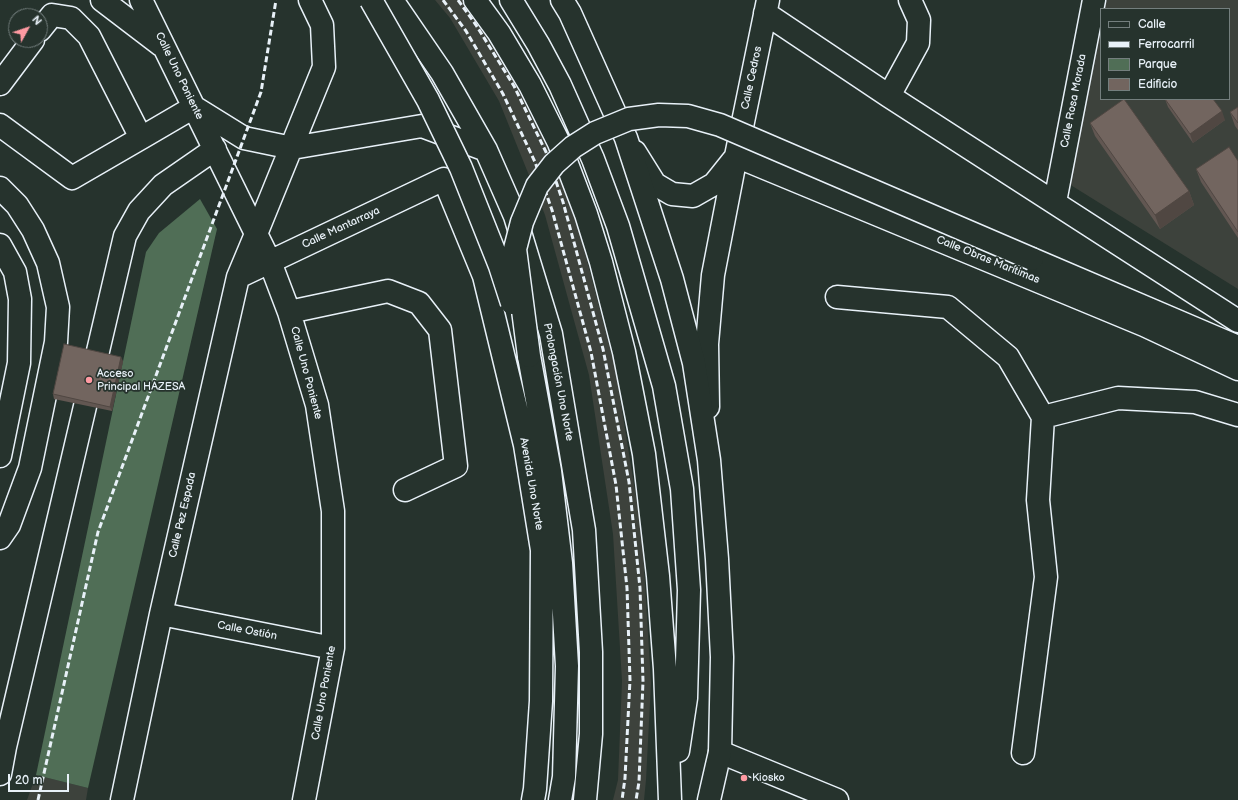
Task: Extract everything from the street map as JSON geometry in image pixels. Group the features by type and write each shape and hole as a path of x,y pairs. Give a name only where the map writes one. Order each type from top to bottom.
{"street":[{"path":"102,0 166,49"},
{"name":"Calle Pez Espada","path":"122,800 161,614 238,277 324,67 322,25 310,0"},
{"path":"371,0 428,100 461,168 500,266 529,356"},
{"name":"Prolongación Uno Norte","path":"392,0 442,73 486,150 515,216 551,334 584,530 591,652 591,734 585,800"},
{"path":"475,0 499,33 530,85 559,143 586,214 601,262 624,352 644,454 658,576 665,669 670,800"},
{"path":"511,0 538,44 560,85 593,159 618,226 664,386 682,489 689,590 686,698 670,800"},
{"path":"562,0 570,13 626,138 672,279 694,362 709,460 717,559 722,657 720,752 709,800"},
{"path":"889,96 918,43 919,20 910,0"},
{"name":"Calle Rosa Morada","path":"1055,202 1094,0"},
{"name":"Calle Uno Poniente","path":"148,3 166,49 270,262 289,312 317,405 333,511 333,648 304,800"},
{"path":"767,6 889,96 1055,202 1238,322"},
{"name":"Calle Cedros","path":"709,460 707,344 713,275 767,6"},
{"path":"48,20 52,15 71,18 89,36 141,138"},
{"path":"0,84 27,48"},
{"path":"0,125 72,178 194,107 244,138 292,148 422,126 486,150"},
{"path":"560,800 564,777 567,666 561,564 550,471 529,356 515,249 522,222 537,186 554,164 573,147 595,133 629,119 658,114 688,116 720,125 1238,347"},
{"path":"626,138 655,184 672,194 693,196 714,184 736,156"},
{"path":"0,774 5,747 125,236 138,211 163,185 215,149"},
{"name":"Calle Obras Marítimas","path":"736,156 1144,325 1238,369"},
{"name":"Calle Mantarraya","path":"238,277 444,179"},
{"name":"Avenida Uno Norte","path":"444,179 484,276 525,445 542,550 541,701 533,800"},
{"path":"0,188 18,205 33,230 48,263 58,307 56,342 30,468 10,525 0,538"},
{"path":"0,245 15,272 20,299 19,363 0,456"},
{"path":"289,312 388,291 418,303 440,330 456,466 405,490"},
{"path":"837,297 948,307 1008,357 1043,417 1038,500 1046,577 1023,753"},
{"path":"1043,417 1118,398 1196,402 1238,415"},
{"name":"Calle Ostión","path":"161,614 333,648"},
{"path":"0,713 2,716 5,747"},
{"path":"720,752 837,800"}],"shaded area":[{"path":"435,0 472,0 543,131 570,196 615,367 642,534 651,683 644,800 613,800 618,780 622,681 613,534 589,375 545,215 499,101 450,18"},
{"path":"1104,0 1238,0 1238,289 1069,184 1100,20 1100,100 1230,100 1230,8 1102,8"},
{"path":"36,775 88,788 86,800 27,800"}],"green space":[{"path":"200,199 217,229 88,788 36,775 146,252 159,233"}],"building":[{"path":"1125,100 1189,191 1155,215 1090,123"},
{"path":"1166,100 1214,100 1222,111 1190,134"},
{"path":"1238,107 1238,123 1230,112"},
{"path":"1229,147 1238,161 1238,232 1196,169"},
{"name":"Acceso Principal HAZESA","path":"64,344 121,357 110,407 53,394"}],"railway":[{"path":"38,800 98,532 261,92 276,0"},
{"path":"443,0 466,31 503,94 535,162 552,210 591,352 616,485 627,588 630,680 625,778 622,800"},
{"path":"458,0 476,25 514,86 546,152 563,202 603,349 629,482 640,588 643,681 639,782 636,800"}],"place":[{"name":"Acceso Principal HAZESA","path":"89,380"},
{"name":"Kiosko","path":"744,778"}]}
